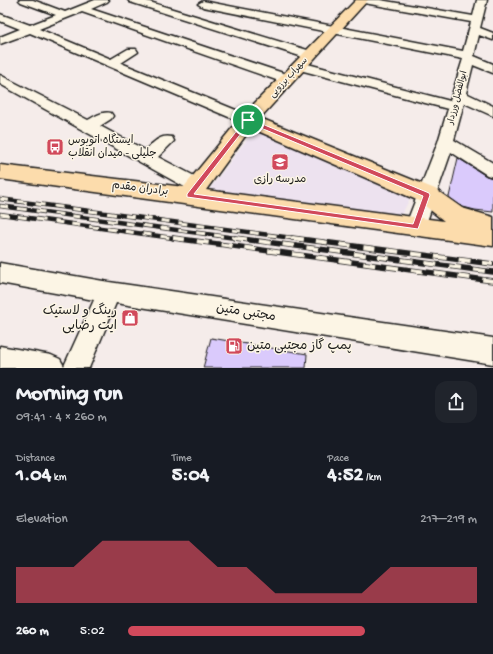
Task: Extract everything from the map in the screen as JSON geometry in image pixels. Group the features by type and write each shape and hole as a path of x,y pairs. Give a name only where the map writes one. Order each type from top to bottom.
{"main road":[{"name":"سهراب برزویی","path":"190,194 248,120 363,0"},
{"path":"248,120 427,195 445,211 468,222 493,225"},
{"name":"برادران مقدم","path":"0,172 190,194 415,227 493,236"},
{"name":"برادران مقدم","path":"0,178 190,194"}],"street":[{"path":"24,0 64,16"},
{"path":"0,41 64,16 81,6 101,0"},
{"path":"133,0 170,7 310,55"},
{"path":"229,9 240,0"},
{"path":"363,0 480,14 493,37"},
{"path":"203,4 229,9 291,26 334,29 468,57 493,69"},
{"path":"81,6 287,79"},
{"name":"ابوالفضل ورزدار","path":"415,227 446,142 480,14"},
{"path":"0,17 248,120"},
{"path":"254,23 266,20"},
{"path":"112,63 132,52"},
{"path":"300,66 456,101 493,112"},
{"path":"0,79 140,154 190,194"},
{"path":"88,127 106,116"},
{"path":"140,154 160,139"},
{"path":"446,142 493,171"},
{"name":"مجتبی متین","path":"0,273 109,292 493,351"},
{"path":"76,368 109,292"},
{"path":"0,359 51,368"}],"shaded area":[{"name":"مدرسه رازی","path":"254,130 411,196 400,218 206,194"}],"building":[{"path":"458,158 486,176 493,178 493,212 463,207 449,197"},
{"name":"پمپ گاز مجتبی متین","path":"211,338 307,354 306,368 203,368"}],"railway":[{"path":"0,199 300,239"},
{"path":"0,206 243,239"},
{"path":"0,214 180,239"},
{"path":"173,238 493,281"},
{"path":"235,238 493,272"},
{"path":"292,238 493,264"}],"place":[{"name":"ایستگاه اتوبوس جلیلی - میدان انقلاب","path":"55,147"},
{"name":"مدرسه رازی","path":"280,162"},
{"name":"رینگ و لاستیک ایت رضایی","path":"130,318"},
{"name":"پمپ گاز مجتبی متین","path":"234,346"}],"route":[{"path":"248,120 427,195 415,227 189,196 196,185 248,120"}]}
